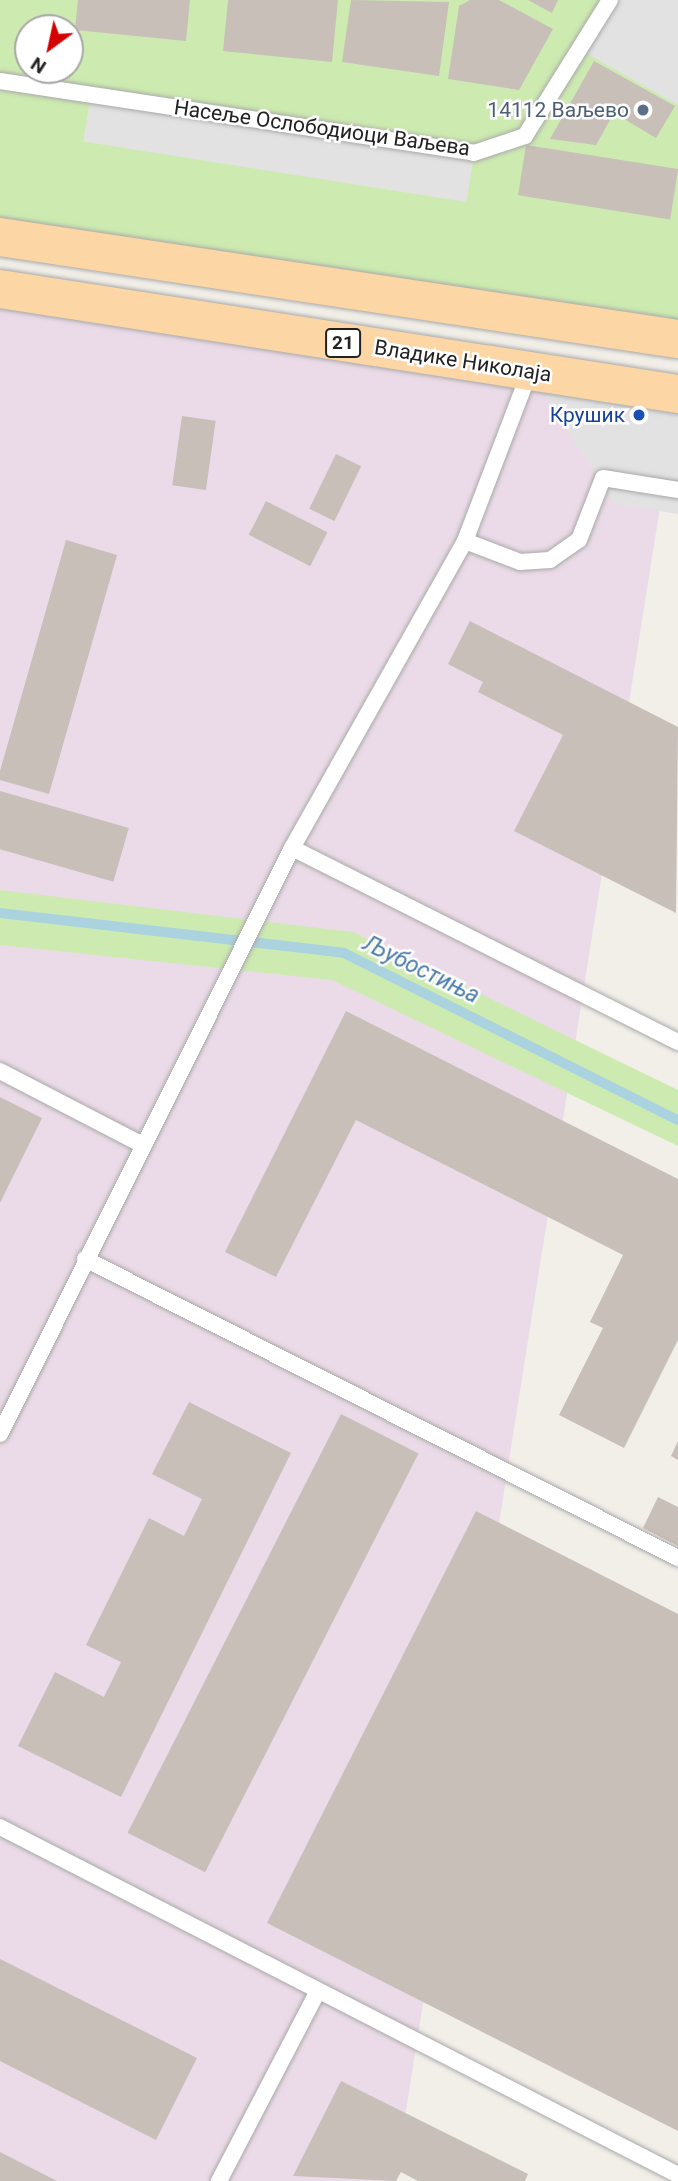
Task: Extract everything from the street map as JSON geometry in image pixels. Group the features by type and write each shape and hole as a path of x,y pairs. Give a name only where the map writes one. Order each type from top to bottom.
{"main road":[{"path":"0,237 678,339"},
{"name":"Владике Николаја","path":"0,289 678,394"}],"lane":[{"name":"Насеље Ослободиоци Ваљева","path":"0,81 474,153 525,136 610,0"},
{"path":"0,1434 216,992 292,848 465,541 530,371"},
{"path":"465,541 520,562 550,559 579,540 603,478 678,490"},
{"path":"292,848 678,1042"},
{"path":"0,1071 141,1144"},
{"path":"85,1259 678,1559"},
{"path":"0,1826 317,1993 678,2175"},
{"path":"219,2181 317,1993"}],"shaded area":[{"path":"601,0 678,0 678,105 575,47"},
{"path":"91,93 474,154 467,202 83,141"},
{"path":"0,289 678,396 395,2181 0,2181"},
{"path":"530,371 678,394 678,514 614,504"}],"green space":[{"path":"0,0 678,0 678,343 0,238"},
{"path":"0,890 353,932 678,1090 678,1146 332,980 0,945"}],"building":[{"path":"78,0 190,0 186,41 84,31 84,14 77,14"},
{"path":"228,0 338,0 332,62 223,51"},
{"path":"351,0 449,2 439,76 342,62"},
{"path":"470,0 499,0 553,29 519,90 448,79 459,6"},
{"path":"528,0 558,0 552,13"},
{"path":"594,61 675,106 656,138 614,113 596,145 550,139"},
{"path":"526,145 678,169 670,219 518,195"},
{"path":"182,416 216,421 206,490 172,485"},
{"path":"336,454 361,466 334,521 309,509"},
{"path":"266,501 327,532 310,566 249,535"},
{"path":"66,540 117,555 49,794 0,780 0,771"},
{"path":"470,621 678,727 676,913 514,831 563,735 478,692 483,682 448,664"},
{"path":"0,791 129,828 113,882 0,849"},
{"path":"346,1011 678,1179 678,1340 624,1448 559,1415 603,1328 590,1322 623,1255 356,1120 276,1277 225,1252"},
{"path":"0,1097 42,1118 0,1203"},
{"path":"189,1402 291,1453 121,1797 18,1746 55,1672 104,1697 121,1662 86,1645 149,1518 184,1536 202,1499 152,1474"},
{"path":"341,1414 419,1453 205,1872 128,1833"},
{"path":"678,1441 678,1460 671,1456"},
{"path":"658,1497 678,1507 678,1546 643,1528"},
{"path":"476,1511 678,1614 678,2131 267,1923"},
{"path":"0,1959 197,2058 156,2140 0,2061"},
{"path":"341,2081 528,2174 525,2181 418,2181 401,2172 396,2181 293,2176"},
{"path":"0,2152 57,2181 0,2181"}],"waterway":[{"name":"Љубостиња","path":"0,913 344,953 678,1120"}],"place":[{"name":"14112 Ваљево","path":"643,110"},
{"name":"Крушик","path":"639,415"}]}
